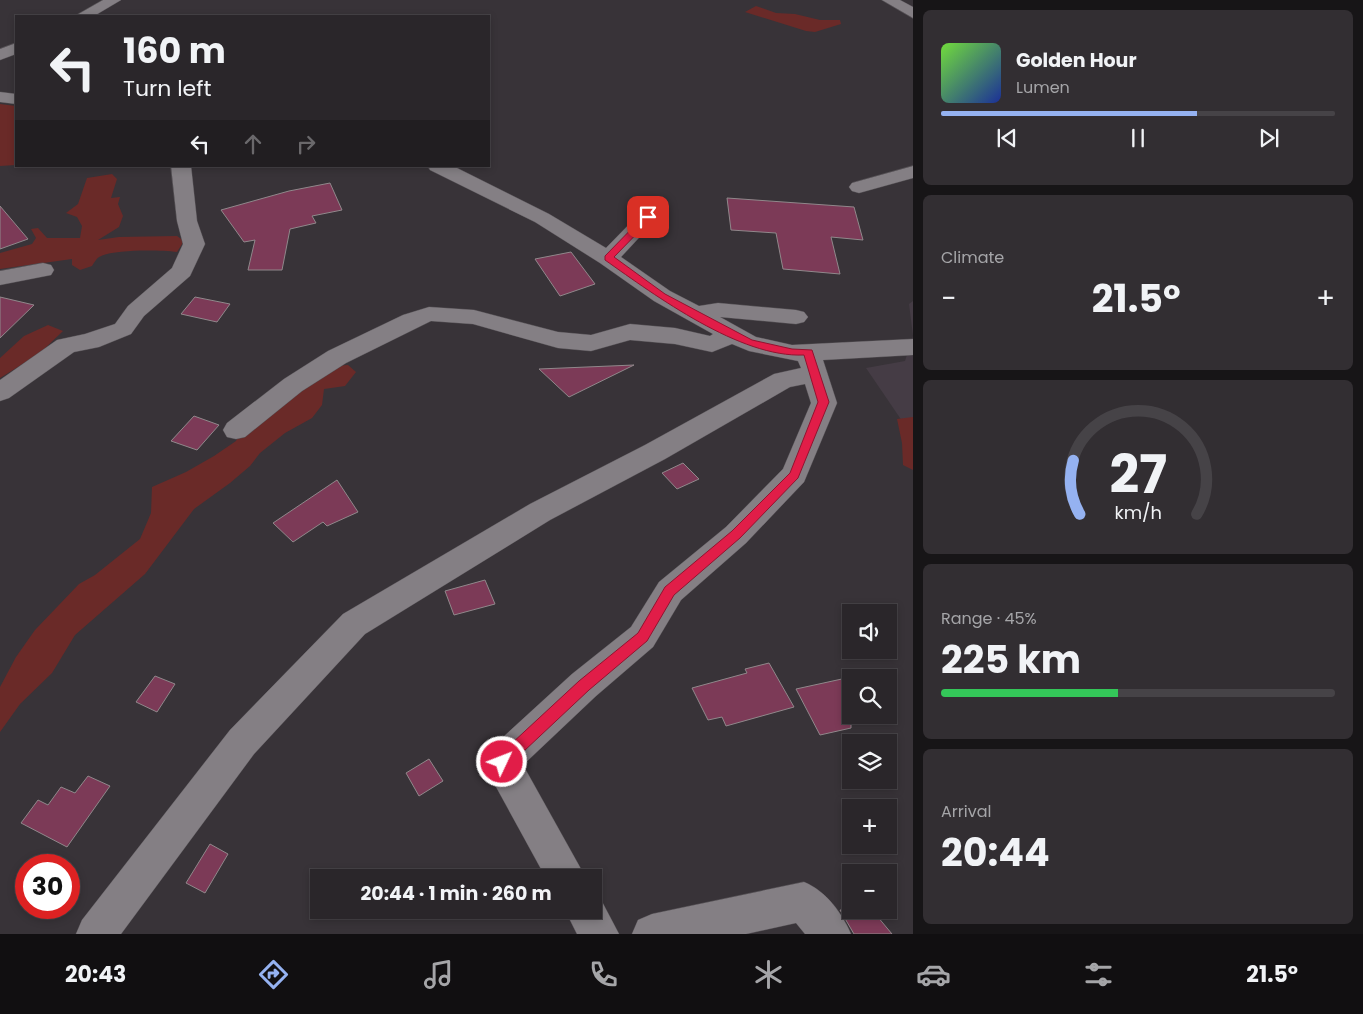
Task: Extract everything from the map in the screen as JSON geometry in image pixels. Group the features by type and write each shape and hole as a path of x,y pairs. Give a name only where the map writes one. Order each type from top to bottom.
{"street":[{"path":"85,15 114,0"},
{"path":"889,0 913,14"},
{"path":"0,55 15,48"},
{"path":"0,97 15,99"},
{"path":"0,392 66,346 90,341 123,329 136,311 182,270 194,244 187,221 181,167"},
{"path":"439,167 542,218 608,258 662,296 749,343 792,352 812,363 824,402 794,475 736,535 670,591 642,637 584,685 502,762 562,869"},
{"path":"858,187 913,172"},
{"path":"608,258 656,208"},
{"path":"0,278 43,270"},
{"path":"697,314 718,310 796,317"},
{"path":"236,430 293,385 337,357 411,320 429,314 474,318 558,340 575,342 591,342 630,332 675,336 712,344 733,334"},
{"path":"96,934 242,742 354,624 540,512 655,452 812,363 913,347"},
{"path":"652,934 804,902 831,934"},
{"path":"591,919 599,934"}],"shaded area":[{"path":"756,6 776,13 795,14 820,20 840,20 841,24 815,32 806,31 745,12"},
{"path":"0,104 15,106 15,165 0,166"},
{"path":"112,174 117,179 111,198 120,197 118,204 123,216 119,227 98,240 119,237 177,236 184,241 177,252 126,251 106,254 99,257 92,266 80,270 72,265 72,259 0,269 0,253 32,244 36,238 31,229 38,228 47,238 80,238 82,226 77,217 66,213 78,204 87,178"},
{"path":"913,301 913,336 909,304"},
{"path":"48,325 63,331 39,354 0,378 0,358 24,336"},
{"path":"913,336 913,437 866,368 905,361"},
{"path":"348,365 356,372 345,386 324,389 322,405 312,418 285,433 260,453 250,466 230,483 194,509 145,574 75,635 52,673 20,704 0,732 0,687 16,657 35,630 79,584 95,575 140,539 151,513 152,487 186,472 236,441 245,423 323,367"},
{"path":"913,417 913,470 903,465 902,443 897,419"}],"building":[{"path":"330,183 342,210 312,216 316,223 290,229 282,270 248,270 255,240 244,242 221,210 289,191"},
{"path":"727,198 854,207 863,240 831,237 840,274 783,269 776,233 731,230"},
{"path":"0,206 28,239 0,249"},
{"path":"571,252 595,284 560,296 535,259"},
{"path":"0,297 34,305 0,338"},
{"path":"195,297 230,304 217,322 181,314"},
{"path":"634,365 569,397 539,369"},
{"path":"194,416 219,425 197,450 171,441"},
{"path":"683,463 699,479 677,489 662,473"},
{"path":"337,480 358,512 327,526 323,522 293,542 273,523"},
{"path":"485,580 495,604 454,615 445,591"},
{"path":"769,663 794,707 726,726 722,717 708,720 692,688 747,673 745,669"},
{"path":"155,676 175,684 157,712 136,702"},
{"path":"842,679 842,724 851,724 851,728 820,735 796,689"},
{"path":"429,759 443,781 419,796 406,773"},
{"path":"88,776 110,786 67,847 21,823 38,800 48,805 61,787 75,793"},
{"path":"210,844 228,854 205,893 186,883"},
{"path":"845,919 880,919 892,934 854,934"}],"route":[{"path":"502,762 584,685 642,637 670,591 736,535 794,475 824,402 808,352 792,352 749,343 662,296 608,258 648,217"}]}
